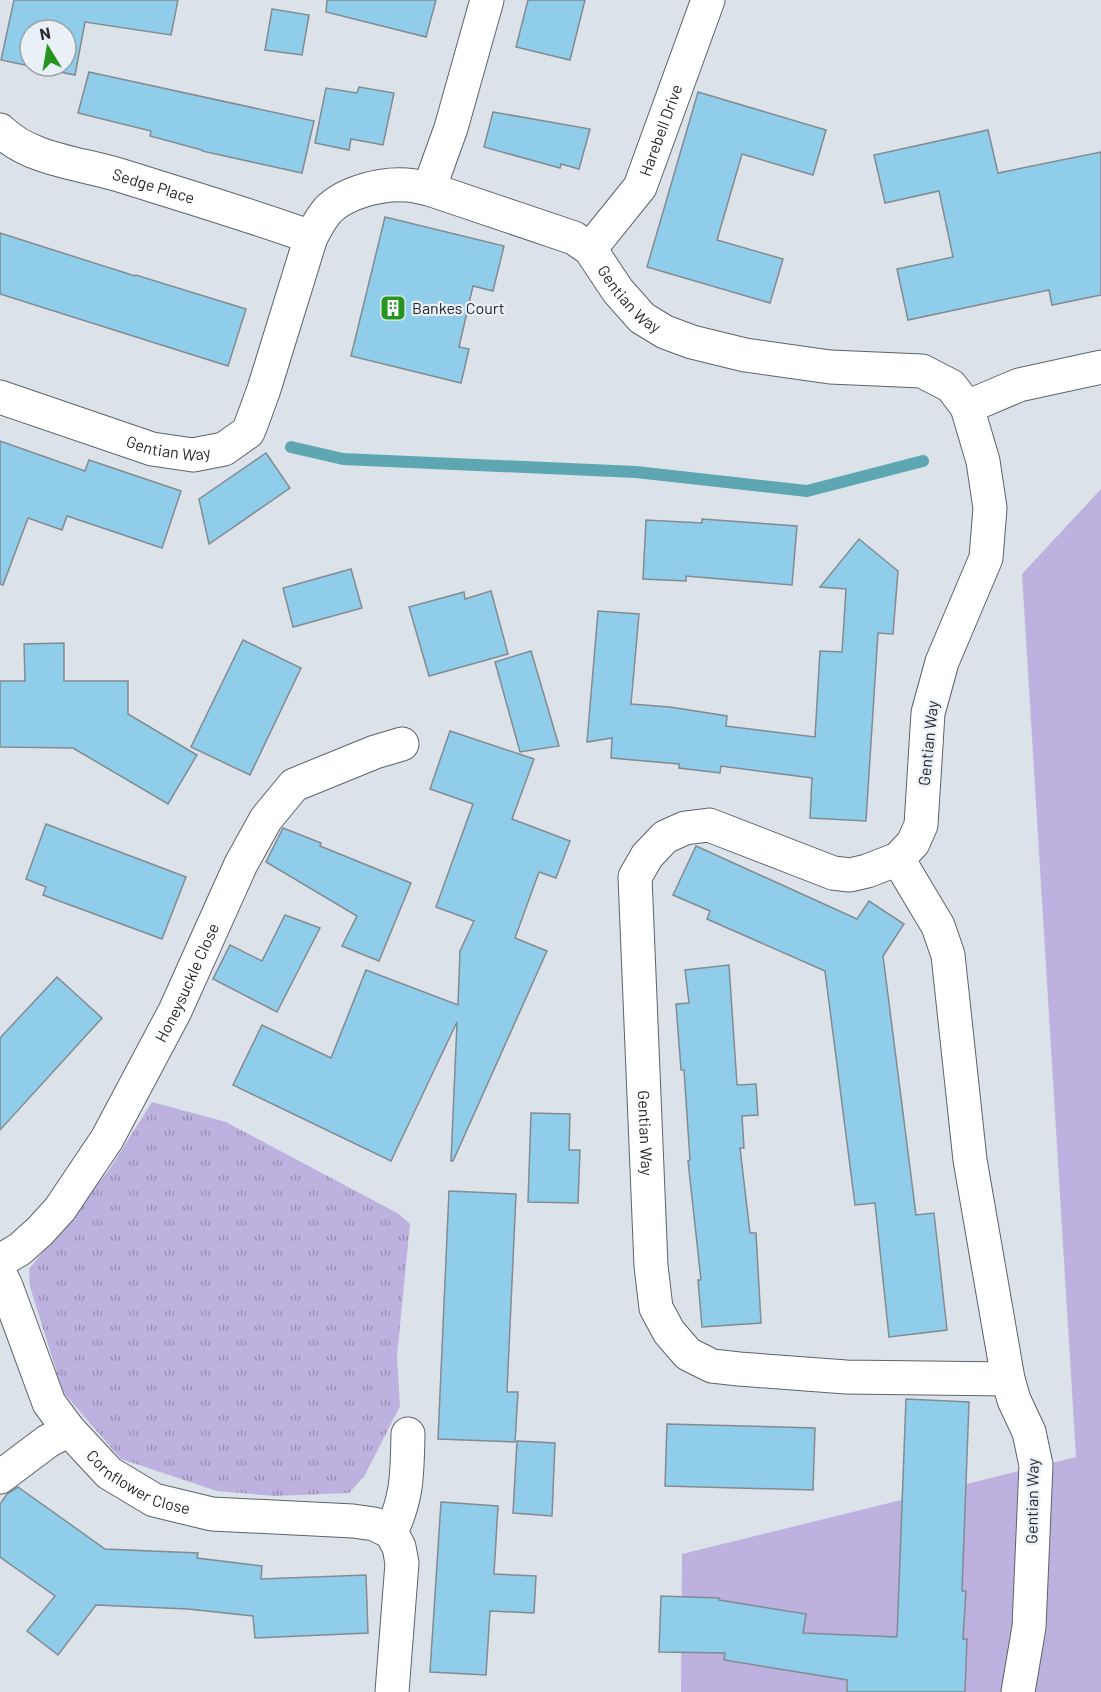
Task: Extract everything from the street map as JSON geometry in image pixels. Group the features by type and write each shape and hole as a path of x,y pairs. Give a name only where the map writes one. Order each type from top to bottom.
{"street":[{"path":"429,189 451,128 487,0"},
{"name":"Harebell Drive","path":"590,249 640,187 708,0"},
{"name":"Sedge Place","path":"0,130 20,146 46,155 115,174 311,237"},
{"name":"Gentian Way","path":"0,397 152,449 193,455 224,449 248,432 264,389 311,237 319,222 330,208 355,194 395,185 429,189 574,238 590,249 618,291 642,318 665,332 692,342 745,355 830,367 922,371 951,386 968,407 983,460 990,508 986,558 942,662 928,713 921,825 913,843 898,859 850,875 833,873 709,825 685,828 665,837 647,856 635,877 651,1266 656,1308 669,1332 688,1354 712,1366 846,1377 1008,1379"},
{"path":"968,407 1019,385 1101,367"},
{"name":"Honeysuckle Close","path":"0,1261 20,1249 60,1209 107,1139 175,1011 241,864 266,819 294,785 375,752 402,744"},
{"name":"Gentian Way","path":"898,859 938,926 948,955 970,1160 1008,1379 1014,1400 1029,1432 1036,1465 1029,1627 1018,1692"},
{"name":"Cornflower Close","path":"0,1274 49,1403 69,1430 109,1473 154,1500 212,1514 353,1521 374,1524 391,1532"},
{"path":"0,1477 48,1441 69,1430"},
{"path":"392,1692 402,1563 399,1547 391,1532 401,1511 406,1488 408,1434"}],"green space":[{"path":"1101,489 1101,1692 681,1692 682,1554 1076,1457 1022,574"},
{"path":"152,1102 226,1122 399,1214 410,1224 397,1356 400,1406 365,1475 349,1493 275,1496 217,1491 121,1459 63,1392 30,1287 29,1269 109,1170"}],"building":[{"path":"14,0 178,0 171,35 85,22 78,59 78,18 18,18 18,64 1,60"},
{"path":"327,0 436,0 426,37 326,12"},
{"path":"528,0 585,0 570,60 516,47"},
{"path":"272,9 309,15 302,55 265,50"},
{"path":"89,72 314,121 302,173 202,151 150,136 151,131 78,113"},
{"path":"359,87 394,93 383,145 351,139 349,150 315,143 326,88 357,93"},
{"path":"698,92 826,130 813,175 742,154 717,240 783,259 770,303 647,267"},
{"path":"493,112 590,129 579,169 561,164 560,168 484,147"},
{"path":"988,130 998,173 1101,152 1101,295 1052,305 1049,290 908,320 897,269 953,257 939,191 885,203 874,155"},
{"name":"Bankes Court","path":"385,217 504,246 493,291 473,286 459,347 469,349 461,383 351,356"},
{"path":"0,233 246,309 228,366 0,294"},
{"path":"0,441 85,471 89,460 181,491 162,548 67,516 62,530 28,518 3,585 0,584"},
{"path":"266,453 290,488 209,544 199,499"},
{"path":"702,519 797,526 792,585 686,576 686,581 643,579 646,520 702,523"},
{"path":"859,539 898,571 893,634 878,633 866,821 810,818 812,778 721,766 720,773 679,768 679,764 611,758 612,738 587,742 598,611 639,614 631,704 670,707 727,716 726,726 815,737 820,651 842,652 846,589 820,587"},
{"path":"351,569 362,608 293,627 283,588"},
{"path":"491,591 508,654 429,676 409,607 464,592 465,599"},
{"path":"243,640 301,668 250,775 191,747"},
{"path":"64,643 64,681 128,681 128,714 197,755 168,804 73,748 0,747 0,681 25,681 24,644"},
{"path":"531,651 559,746 520,752 495,662"},
{"path":"450,731 534,759 512,819 570,841 556,878 539,872 515,938 547,951 453,1161 451,1161 457,1022 391,1161 233,1085 262,1025 331,1058 366,970 458,1005 460,951 474,921 436,907 473,804 430,789"},
{"path":"46,824 186,877 162,939 43,895 46,887 26,879"},
{"path":"283,828 321,843 320,846 411,883 379,961 342,946 357,916 266,862"},
{"path":"696,846 857,919 869,901 904,924 883,956 916,1215 934,1213 947,1330 889,1337 875,1203 855,1205 825,971 707,919 710,911 673,895"},
{"path":"285,915 320,928 277,1012 213,979 230,945 262,961"},
{"path":"729,965 737,1085 756,1084 758,1115 742,1116 744,1148 740,1148 750,1233 756,1233 761,1323 702,1327 698,1280 701,1280 688,1161 690,1160 684,1070 681,1070 676,1004 689,1003 685,970"},
{"path":"57,977 102,1018 0,1130 0,1038"},
{"path":"531,1113 570,1114 569,1150 580,1150 578,1203 528,1202"},
{"path":"449,1191 516,1194 507,1392 518,1392 515,1442 438,1439"},
{"path":"906,1399 969,1402 962,1591 966,1591 963,1639 967,1639 965,1692 847,1692 847,1680 724,1660 725,1653 659,1652 661,1596 719,1598 719,1600 806,1614 803,1633 897,1637"},
{"path":"667,1424 815,1428 813,1490 665,1486"},
{"path":"517,1441 555,1443 552,1516 513,1513"},
{"path":"18,1487 105,1549 198,1553 197,1558 262,1566 261,1579 366,1575 368,1633 255,1638 253,1616 188,1609 96,1605 58,1655 27,1631 55,1596 0,1557 0,1504 7,1494"},
{"path":"441,1502 498,1506 494,1574 536,1576 534,1613 490,1611 486,1675 430,1672"}],"waterway":[{"path":"291,447 343,459 636,472 807,491 923,461"}],"place":[{"name":"Bankes Court","path":"393,308"}]}
